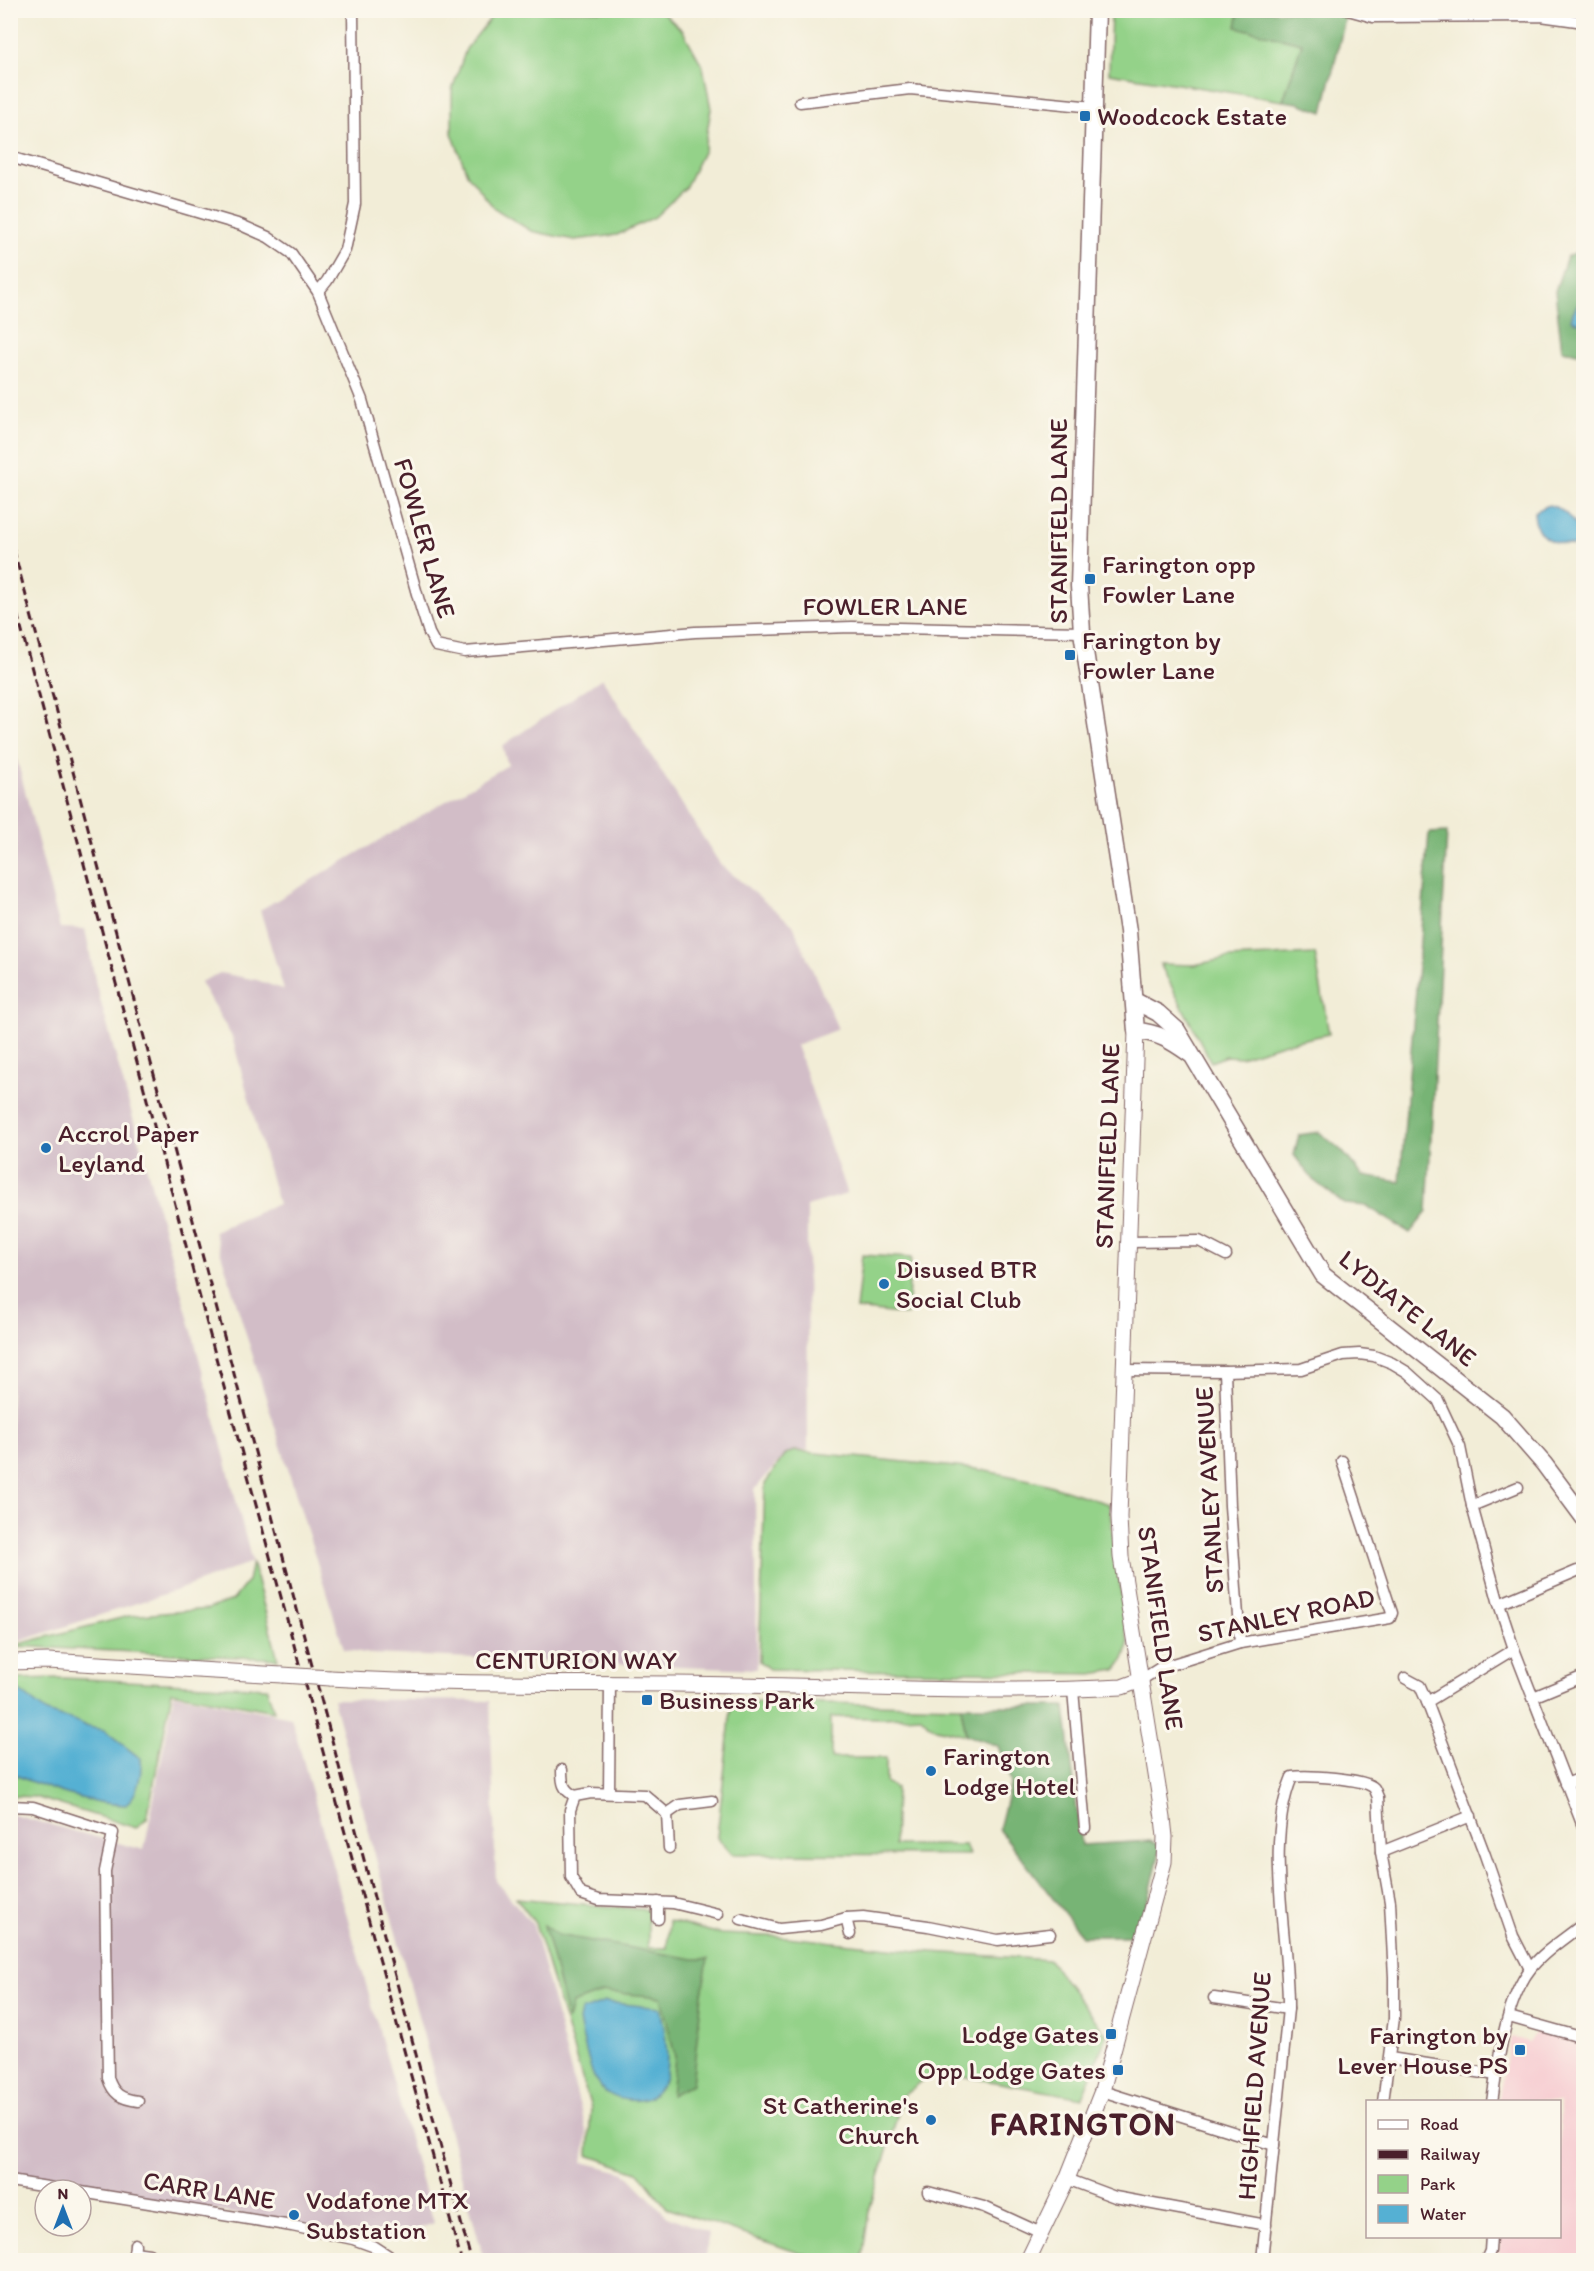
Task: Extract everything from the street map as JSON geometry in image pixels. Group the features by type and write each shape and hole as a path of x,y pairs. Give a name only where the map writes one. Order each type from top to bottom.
{"main road":[{"name":"STANIFIELD LANE","path":"1028,2260 1067,2179 1102,2091 1164,1862 1165,1837 1121,1557 1119,1517 1130,1242 1135,1001 1128,931 1082,632 1079,586 1097,10"},
{"name":"LYDIATE LANE","path":"1135,1001 1147,1006 1177,1030 1323,1275 1502,1416 1544,1464 1584,1518"},
{"name":"LYDIATE LANE","path":"1136,1031 1157,1034 1171,1040 1190,1054"},
{"name":"CENTURION WAY","path":"10,1662 48,1661 446,1683 735,1684 1073,1690 1122,1687 1141,1680"}],"street":[{"path":"318,292 345,250 355,204 353,10"},
{"path":"1348,10 1373,17 1542,16 1584,22"},
{"path":"800,102 910,89 1094,107"},
{"name":"FOWLER LANE","path":"10,157 241,225 268,237 291,253 318,292 362,400 421,608 436,646 465,652 694,632 852,627 1082,632"},
{"path":"1130,1242 1199,1241 1226,1255"},
{"path":"1124,1370 1301,1369 1343,1355 1359,1354 1374,1356 1407,1372 1438,1400 1460,1447 1472,1506 1499,1604 1584,1829"},
{"name":"STANLEY AVENUE","path":"1225,1371 1230,1506 1240,1643"},
{"name":"STANLEY ROAD","path":"1141,1680 1160,1668 1240,1643 1390,1618 1392,1612 1342,1461"},
{"path":"1472,1506 1518,1486"},
{"path":"1499,1604 1577,1571"},
{"path":"1427,1702 1514,1648"},
{"path":"1533,1697 1584,1676"},
{"path":"1405,1678 1420,1686 1427,1702 1471,1816 1513,1936 1530,1969"},
{"path":"609,1792 610,1684"},
{"path":"1073,1690 1085,1828"},
{"path":"562,1770 562,1785 568,1793 575,1796 591,1792 645,1795 667,1814 669,1848"},
{"name":"HIGHFIELD AVENUE","path":"1262,2260 1288,2009 1289,1980 1279,1848 1287,1789 1292,1776 1305,1775 1364,1782 1375,1788 1378,1797 1381,1851"},
{"path":"1566,1784 1584,1777"},
{"path":"575,1796 570,1810 571,1877 581,1894 599,1900 673,1903 718,1914"},
{"path":"667,1814 680,1804 712,1801"},
{"path":"10,1806 33,1807 112,1833 105,1871 108,2078 112,2091 120,2097 138,2101"},
{"path":"1383,2100 1394,2018 1394,1977 1390,1902 1381,1851 1471,1816"},
{"path":"658,1902 658,1919"},
{"path":"741,1919 779,1929 821,1925 846,1918 862,1917 918,1924 998,1940 1050,1934"},
{"path":"846,1918 850,1934"},
{"path":"1492,2100 1509,2017 1518,1989 1530,1969 1550,1948 1584,1923"},
{"path":"1214,1998 1288,2009"},
{"path":"1509,2017 1584,2038"},
{"path":"1390,2058 1496,2075"},
{"path":"1102,2091 1274,2145"},
{"path":"1067,2179 1115,2197 1266,2225"},
{"path":"10,2181 33,2185"},
{"path":"928,2192 984,2207 1041,2234"},
{"name":"CARR LANE","path":"93,2194 292,2226 353,2239 375,2247 395,2260"},
{"path":"1486,2260 1490,2251 1491,2238"},
{"path":"134,2252 149,2254"}],"shaded area":[{"path":"602,678 720,864 793,925 838,1029 796,1045 847,1194 807,1206 808,1450 786,1453 755,1489 757,1669 370,1654 344,1649 214,1231 278,1204 232,1037 200,982 220,973 257,980 284,990 260,910 508,765 502,746"},
{"path":"10,732 60,928 85,929 96,985 193,1335 252,1562 180,1589 11,1644"},
{"path":"174,1694 291,1717 433,2223 394,2239 93,2191 93,2178 33,2178 33,2182 11,2178 10,1814 144,1850"},
{"path":"333,1699 490,1701 496,1881 533,1925 587,2134 583,2162 625,2173 667,2216 709,2233 704,2260 484,2260"},
{"path":"1536,2031 1583,2044 1583,2260 1497,2260 1501,2238 1561,2238 1561,2100 1498,2100 1511,2037 1529,2042"}],"green space":[{"path":"499,11 661,11 683,31 703,67 711,109 704,150 685,188 655,217 617,235 574,240 531,231 494,208 467,174 452,133 452,90 466,49 493,15"},
{"path":"1111,11 1239,11 1237,27 1302,43 1283,101 1109,73"},
{"path":"1239,11 1347,11 1323,112 1298,103 1283,101 1302,43 1236,27"},
{"path":"1583,250 1583,354 1562,350 1555,291 1567,256"},
{"path":"1447,832 1427,1212 1410,1233 1367,1206 1345,1204 1313,1180 1294,1155 1299,1135 1319,1132 1342,1151 1363,1176 1400,1182 1429,833"},
{"path":"1315,954 1329,1034 1282,1044 1241,1057 1226,1056 1211,1062 1160,964 1194,965 1228,958"},
{"name":"Disused BTR Social Club","path":"862,1255 911,1258 907,1315 856,1309"},
{"path":"795,1451 976,1469 1040,1482 1109,1504 1128,1643 1121,1664 1116,1670 1092,1674 769,1669 759,1661 765,1484 785,1454"},
{"path":"252,1562 278,1659 11,1646 129,1616 208,1609 233,1600 248,1581"},
{"path":"63,1678 267,1688 274,1711 172,1692 147,1818 136,1828 35,1797 11,1796 10,1679"},
{"path":"732,1701 961,1706 966,1735 932,1727 920,1716 831,1717 831,1758 886,1758 886,1782 896,1789 894,1845 965,1845 969,1855 732,1854 717,1837"},
{"path":"961,1706 1065,1706 1081,1845 1150,1841 1161,1846 1149,1898 1135,1936 1082,1936 999,1829 1011,1782 998,1746 966,1735"},
{"path":"516,1898 648,1910 648,1948 667,1948 669,1921 721,1934 787,1937 917,1951 1049,1960 1107,2035 1082,2098 935,2071 903,2096 869,2211 862,2260 807,2260 808,2256 667,2208 640,2173 588,2155 591,2108 535,1923"},
{"path":"544,1925 558,1935 694,1959 708,1959 692,2084 671,2095 675,2057 661,1997 604,1992 572,2004 568,2020"}],"water":[{"path":"1583,296 1584,324 1571,320"},
{"path":"1549,505 1561,510 1574,523 1580,541 1574,546 1551,541 1545,538 1537,528 1534,512"},
{"path":"18,1690 47,1712 88,1727 104,1730 141,1759 138,1784 134,1795 126,1805 97,1802 67,1794 11,1773 11,1692"},
{"path":"605,2002 660,2008 667,2052 666,2068 663,2082 656,2093 645,2099 628,2100 615,2097 603,2090 594,2078 579,2021 581,2011"}],"railway":[{"path":"10,536 471,2260"},
{"path":"10,587 461,2260"}],"place":[{"name":"Woodcock Estate","path":"1085,116"},
{"name":"Farington opp Fowler Lane","path":"1090,579"},
{"name":"Farington by Fowler Lane","path":"1070,655"},
{"name":"Accrol Paper Leyland","path":"46,1148"},
{"name":"Disused BTR Social Club","path":"884,1284"},
{"name":"Business Park","path":"647,1700"},
{"name":"Farington Lodge Hotel","path":"931,1771"},
{"name":"Lodge Gates","path":"1111,2034"},
{"name":"Farington by Lever House PS","path":"1520,2050"},
{"name":"Opp Lodge Gates","path":"1118,2070"},
{"name":"St Catherine's Church","path":"931,2120"},
{"name":"Vodafone MTX Substation","path":"294,2215"}],"district":[{"name":"FARINGTON","path":"1083,2124"}]}
